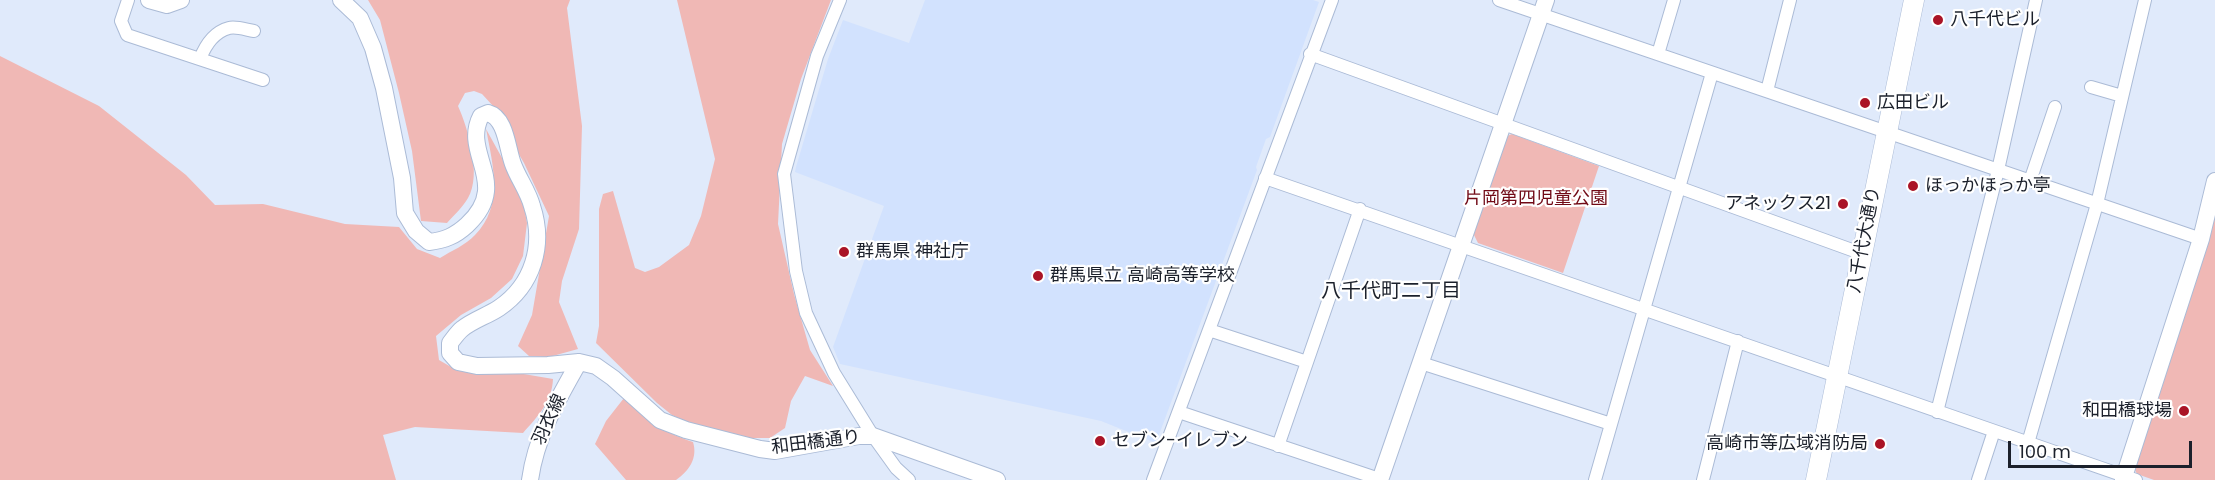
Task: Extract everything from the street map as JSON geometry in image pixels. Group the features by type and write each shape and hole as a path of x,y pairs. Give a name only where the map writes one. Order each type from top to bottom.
{"main road":[{"name":"八千代大通り","path":"1816,480 1914,0"}],"street":[{"path":"128,0 120,21 127,35 263,80"},
{"path":"149,0 167,5 181,0"},
{"path":"341,0 360,18 373,48 384,88 402,178 405,213 416,231 429,242 445,240 457,234 471,221 485,202 486,180 475,134 481,116 488,112 500,121 513,165 532,203 538,237 528,278 516,295 499,308 462,329 450,343 450,353 458,362 477,366 579,362"},
{"path":"840,0 817,56 784,174 796,271 806,313 834,373 873,436 896,468 909,480"},
{"path":"1153,480 1332,0"},
{"path":"1500,0 1544,7 1658,54 2200,239"},
{"path":"1658,54 1674,0"},
{"path":"1767,91 1790,0"},
{"path":"1937,412 1998,170 2036,0"},
{"path":"2028,443 2097,204 2145,0"},
{"path":"1179,412 1381,480 1544,7"},
{"path":"200,59 213,38 230,27 254,31"},
{"path":"1310,54 1863,254"},
{"path":"1595,480 1712,73"},
{"path":"2091,87 2122,96"},
{"path":"2030,181 2055,106"},
{"path":"1265,177 2128,479 2200,239 2215,181"},
{"path":"1278,446 1360,210"},
{"path":"1209,330 1307,362"},
{"path":"1703,480 1738,341"},
{"name":"和田橋通り","path":"579,362 596,366 660,420 686,430 775,451 859,436 873,436 997,480"},
{"name":"羽衣線","path":"530,480 533,455 548,417 579,362"},
{"path":"1421,363 1611,424"},
{"path":"1978,480 1994,431"}],"shaded area":[{"name":"群馬県立 高崎高等学校","path":"925,0 1313,0 1319,2 1270,137 1266,139 1257,170 1156,443 1101,421 840,364 833,347 884,206 795,172 796,167 828,59 843,20 909,43"}],"green space":[{"path":"368,0 570,0 567,8 582,126 579,229 562,281 559,302 578,349 549,357 529,356 518,346 532,315 549,216 494,107 482,94 474,91 465,93 458,106 466,126 474,165 472,188 468,198 447,223 421,221 412,151 399,93 380,20"},
{"path":"677,0 831,0 801,79 782,144 778,224 810,350 833,386 805,376 791,401 785,428 770,438 743,438 689,423 672,415 596,343 599,326 599,209 603,194 613,191 635,268 645,272 659,267 689,245 701,216 715,159"},
{"path":"0,56 99,106 186,175 215,205 263,204 345,224 399,227 417,249 440,258 471,239 484,224 490,211 494,185 486,129 522,194 527,223 523,256 512,279 491,298 461,315 436,336 439,360 458,371 512,372 553,379 547,402 523,433 415,427 383,435 396,480 0,480"},
{"name":"片岡第四児童公園","path":"1512,134 1599,166 1563,273 1478,243 1473,233 1507,136"},
{"name":"和田橋球場","path":"2215,207 2215,480 2154,480 2137,474 2134,468"},
{"path":"624,398 655,424 693,442 694,453 691,464 676,480 626,480 595,444 606,421"}],"place":[{"name":"八千代ビル","path":"1938,20"},
{"name":"広田ビル","path":"1865,103"},
{"name":"ほっかほっか亭","path":"1913,186"},
{"name":"アネックス21","path":"1843,204"},
{"name":"群馬県 神社庁","path":"844,252"},
{"name":"群馬県立 高崎高等学校","path":"1038,276"},
{"name":"和田橋球場","path":"2184,411"},
{"name":"セブン-イレブン","path":"1100,441"},
{"name":"高崎市等広域消防局","path":"1880,444"}],"district":[{"name":"八千代町二丁目","path":"1391,292"}]}
